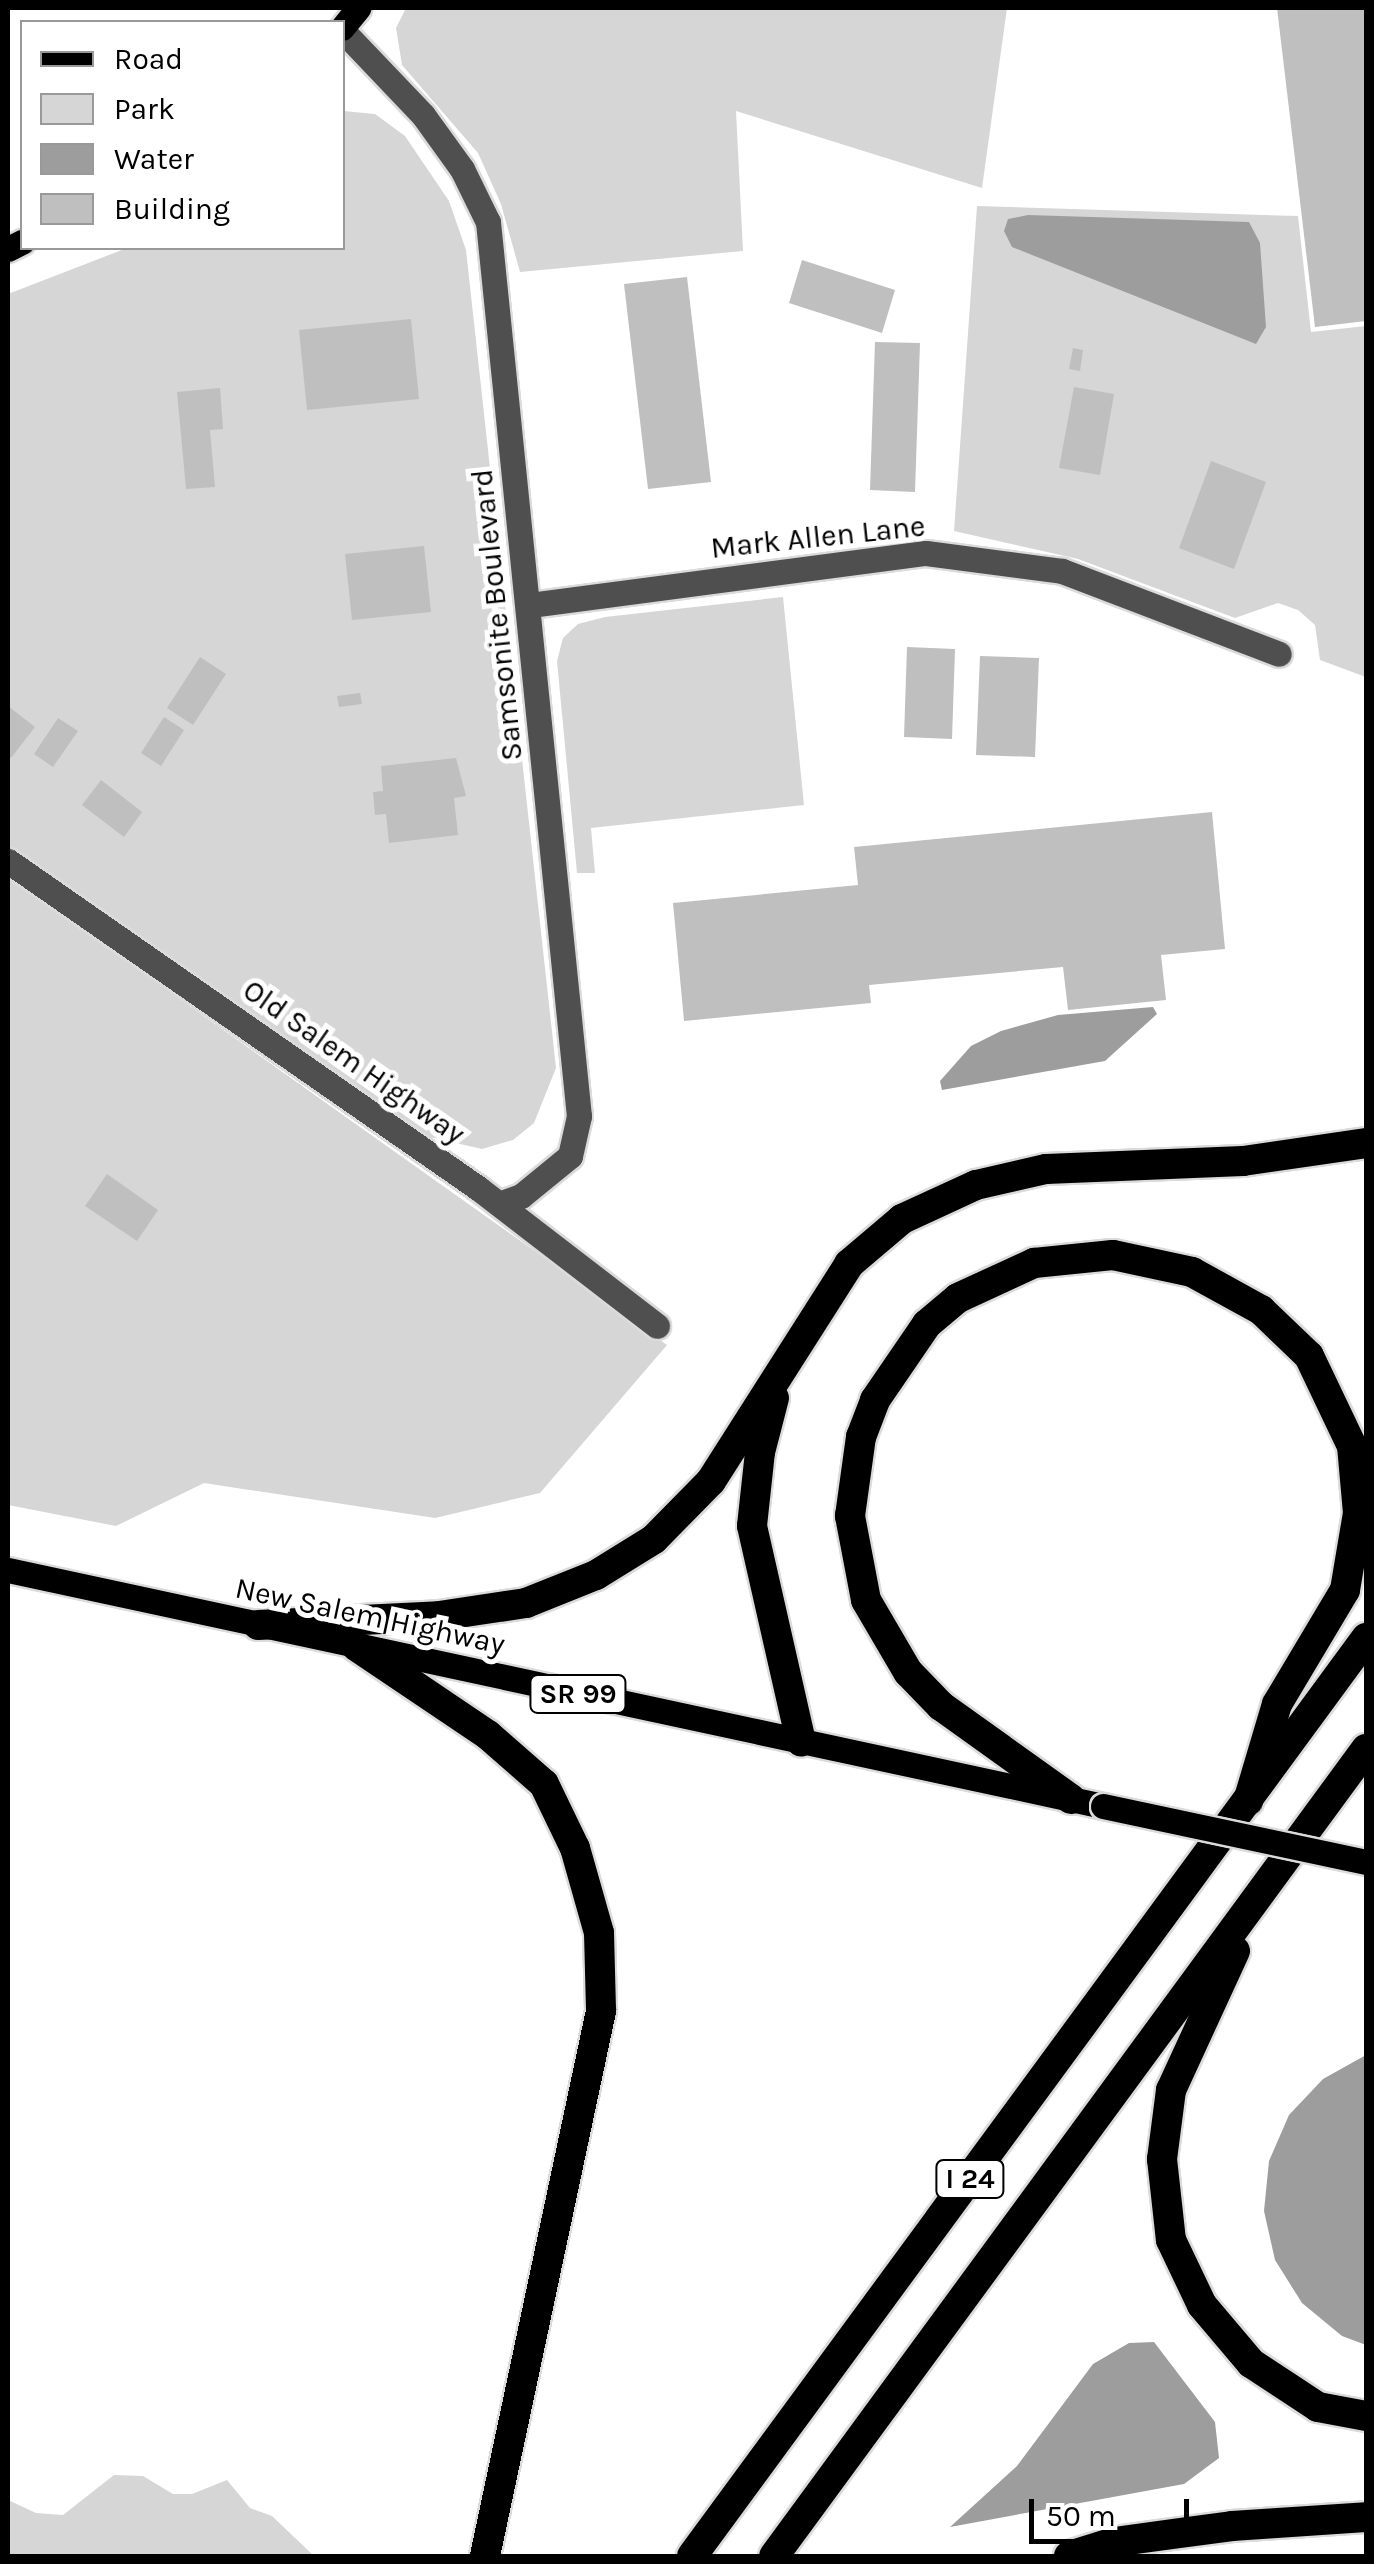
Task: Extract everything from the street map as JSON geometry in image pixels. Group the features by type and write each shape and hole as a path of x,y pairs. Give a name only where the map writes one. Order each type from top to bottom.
{"highway":[{"path":"258,1625 456,1614 526,1603 596,1575 654,1538 711,1481 849,1264 902,1219 976,1185 1046,1169 1243,1161 1366,1143"},
{"path":"1072,1799 941,1706 908,1672 866,1600 850,1516 861,1437 874,1400 927,1324 958,1298 1020,1268 1112,1256 1192,1272 1261,1310 1310,1356 1352,1446 1358,1513 1345,1590 1277,1704 1248,1801"},
{"path":"782,1366 760,1452 752,1526 800,1741"},
{"name":"I 24","path":"692,2556 1366,1638"},
{"path":"356,1646 488,1735 544,1784 576,1848 599,1933 601,2011 485,2556"},
{"name":"I 24","path":"774,2556 1366,1749"},
{"path":"1267,1884 1171,2090 1162,2159 1171,2240 1202,2304 1251,2362 1318,2407 1366,2416"},
{"path":"1069,2556 1114,2542 1212,2528 1366,2517"}],"main road":[{"name":"New Salem Highway","path":"8,1570 1072,1799"},
{"name":"SR 99","path":"1072,1799 1366,1862"}],"street":[{"name":"Samsonite Boulevard","path":"345,32 424,115 462,169 488,222 579,1116 570,1156 521,1196 499,1204"},
{"name":"Mark Allen Lane","path":"530,605 926,553 1062,571 1279,654"},
{"name":"Old Salem Highway","path":"8,861 499,1204 657,1326"}],"green space":[{"path":"406,8 1007,8 982,188 736,111 743,251 520,272 501,204 478,153 402,65 396,28"},
{"path":"345,111 375,114 405,136 449,201 466,250 556,1068 534,1123 513,1140 482,1149 421,1135 8,846 8,294 122,250 345,250"},
{"path":"977,206 1298,216 1311,332 1366,326 1366,677 1320,660 1315,625 1298,610 1278,603 1235,618 1078,559 954,531"},
{"path":"783,597 804,805 591,828 595,873 577,873 557,661 563,638 578,624 605,617"},
{"path":"8,877 667,1345 540,1493 435,1518 204,1483 116,1526 8,1505"},
{"path":"114,2475 143,2476 173,2494 192,2494 227,2480 250,2508 272,2516 314,2556 8,2556 8,2500 36,2513 63,2515"}],"water":[{"path":"1028,215 1249,222 1260,243 1266,327 1256,344 1012,247 1004,231 1008,219"},
{"path":"1153,1007 1157,1014 1105,1061 942,1090 940,1081 971,1046 1001,1031 1058,1015"},
{"path":"1366,2055 1366,2345 1342,2336 1302,2303 1275,2260 1264,2211 1269,2161 1289,2115 1323,2079"},
{"path":"1154,2342 1215,2422 1219,2458 1184,2484 950,2527 1017,2466 1093,2364 1129,2343"}],"building":[{"path":"1277,8 1366,8 1366,321 1315,327"},
{"path":"802,260 895,290 882,333 789,303"},
{"path":"687,277 711,482 648,489 624,284"},
{"path":"411,319 419,399 307,410 299,330"},
{"path":"875,342 920,343 915,492 870,490"},
{"path":"1073,348 1083,350 1080,371 1069,369"},
{"path":"1074,387 1114,394 1100,475 1059,468"},
{"path":"220,388 223,429 210,430 215,487 186,489 177,392"},
{"path":"1211,461 1266,482 1234,569 1179,548"},
{"path":"424,546 431,612 352,620 345,554"},
{"path":"907,647 955,649 952,739 904,737"},
{"path":"980,656 1039,658 1035,757 976,755"},
{"path":"200,657 226,674 193,725 167,708"},
{"path":"360,693 362,704 339,707 337,696"},
{"path":"8,706 35,727 11,758 8,756"},
{"path":"164,717 184,730 161,766 141,753"},
{"path":"58,718 78,731 53,767 34,754"},
{"path":"456,758 466,796 454,798 458,835 389,843 386,814 375,815 373,792 383,791 381,766"},
{"path":"101,780 142,812 124,837 82,805"},
{"path":"1212,812 1225,949 1161,955 1166,1000 1068,1010 1063,967 869,985 871,1003 684,1021 673,903 858,885 854,847"},
{"path":"107,1174 158,1210 137,1241 85,1206"}]}
